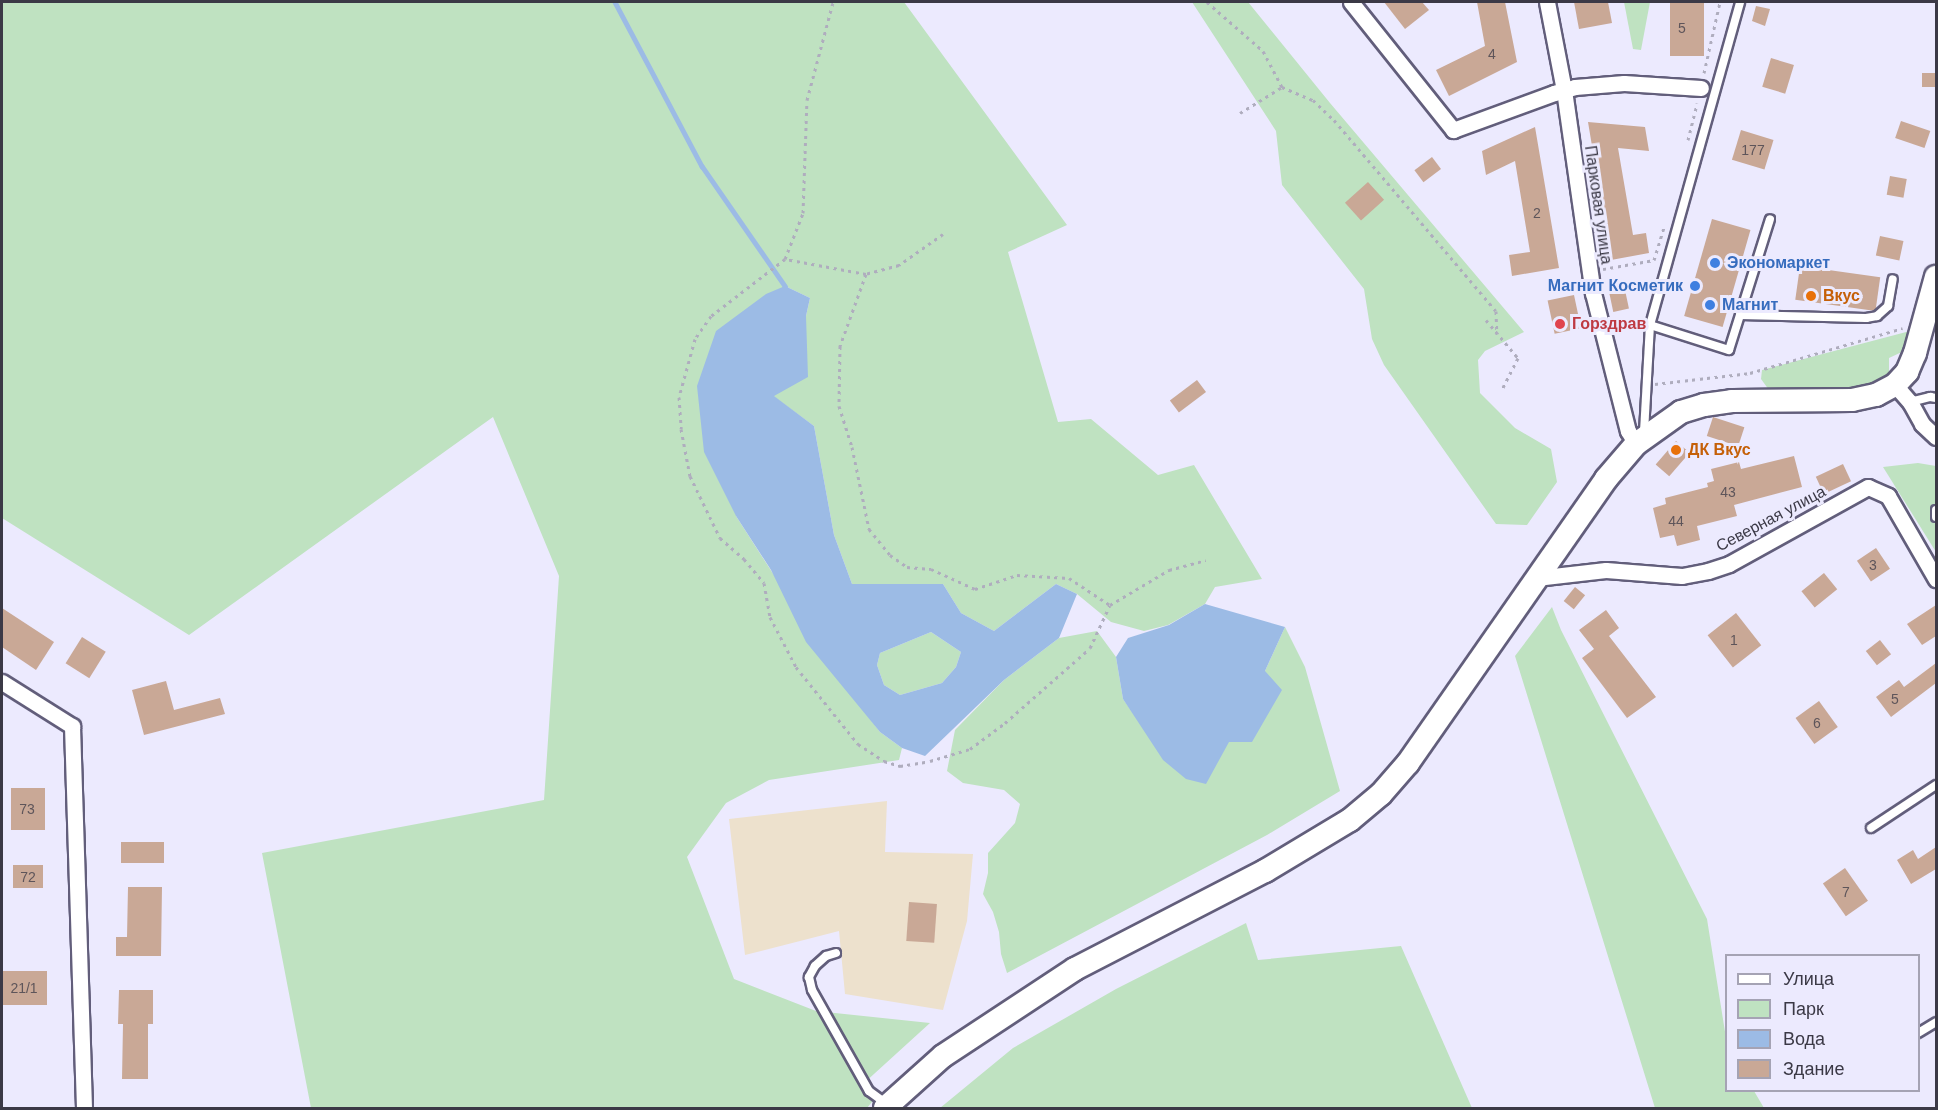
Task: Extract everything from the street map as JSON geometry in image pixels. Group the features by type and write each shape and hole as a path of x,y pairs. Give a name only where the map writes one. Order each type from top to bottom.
{"street":[{"path":"1351,2 1453,130 1564,90 1596,84 1624,83 1701,88"},
{"name":"Парковая улица","path":"1547,2 1564,90 1589,271 1628,431 1640,441"},
{"path":"1936,277 1903,394 1922,424 1936,437"},
{"path":"887,1106 943,1056 1075,969 1265,872 1350,820 1381,794 1408,763 1606,479 1640,441 1681,412 1704,405 1732,401 1852,400 1876,395 1903,394"},
{"name":"Северная улица","path":"1536,578 1606,570 1682,576 1708,571 1729,564 1868,487 1888,496 1936,579"},
{"path":"2,682 72,726 84,1108"}],"lane":[{"path":"1640,441 1650,326 1740,2"},
{"path":"1650,326 1729,350 1770,219"},
{"path":"1740,315 1866,318 1877,316 1888,306 1893,279"},
{"path":"1903,394 1936,398"},
{"path":"1936,510 1936,517"},
{"path":"1870,828 1936,785"},
{"path":"837,953 826,956 815,966 809,977 812,990 869,1091 887,1106"},
{"path":"1920,1032 1936,1022"}],"path":[{"path":"833,2 807,100 803,213 786,259 711,316 695,339 680,397 681,429 690,476 720,538 744,559 764,583 770,617 796,667 858,744 884,761 900,766 930,761 970,749 1005,723 1090,648 1110,605 1169,570 1206,560"},
{"path":"1208,2 1263,51 1282,87 1313,100 1334,120 1496,311 1497,334"},
{"path":"1687,144 1720,2"},
{"path":"1240,113 1282,87"},
{"path":"1589,271 1654,260 1666,218"},
{"path":"786,259 866,274 899,265 943,234"},
{"path":"866,274 840,346 838,405 852,447 870,529 890,555 908,567 931,569 975,589 1017,575 1069,578 1110,605"},
{"path":"1486,320 1518,358 1503,388"},
{"path":"1646,386 1750,373 1924,323"}],"shaded area":[{"path":"887,801 885,852 973,854 967,921 943,1010 845,994 839,931 745,955 729,819"}],"green space":[{"path":"2,2 904,2 1067,225 1008,252 1058,422 1091,419 1158,475 1194,465 1262,579 1215,587 1205,604 1168,625 1144,631 1111,622 1077,594 1056,584 994,631 961,613 943,584 852,584 834,535 814,426 773,396 806,316 810,298 785,286 736,516 847,689 880,732 902,748 899,760 769,780 726,803 687,857 734,979 816,1011 930,1023 863,1084 876,1097 867,1108 311,1108 262,853 544,800 559,576 493,417 189,635 2,518"},
{"path":"1192,2 1248,2 1330,103 1524,332 1485,351 1478,360 1480,393 1515,428 1551,449 1557,482 1527,525 1496,524 1384,365 1372,339 1364,289 1282,185 1276,131"},
{"path":"1624,2 1650,2 1641,50 1633,49"},
{"path":"1910,331 1904,351 1889,358 1889,375 1879,384 1855,392 1769,390 1761,379 1762,370"},
{"path":"1918,463 1936,466 1936,552 1883,467"},
{"path":"1552,607 1561,630 1707,919 1725,1032 1725,1092 1755,1092 1764,1108 1655,1108 1515,656"},
{"path":"1285,627 1305,667 1340,791 1267,835 1007,973 993,912 983,894 988,873 988,853 1015,823 1020,804 1004,790 963,783 947,771 955,730 1004,680 1059,638 1097,631 1116,657 1123,699 1142,726 1265,671"},
{"path":"931,632 961,652 956,667 942,683 900,695 884,685 877,665 880,653"},
{"path":"1246,923 1258,960 1401,946 1472,1108 940,1108 1013,1048 1116,989"}],"water":[{"path":"785,286 810,298 806,316 808,377 774,396 814,426 834,535 852,584 943,584 961,613 994,631 1056,584 1077,594 1059,638 1004,680 925,756 902,748 880,732 806,642 771,570 736,516 704,452 697,386 716,331 766,294","holes":["931,632 961,652 956,667 942,683 900,695 884,685 877,665 880,653"]},
{"path":"1205,604 1285,627 1265,671 1282,690 1252,742 1229,742 1206,784 1186,779 1163,760 1123,699 1116,657 1128,638 1169,625"}],"building":[{"path":"1384,2 1422,2 1429,10 1405,29"},
{"path":"1477,2 1505,2 1517,62 1449,96 1436,70 1485,46"},
{"path":"1574,2 1608,2 1612,23 1579,29"},
{"path":"1670,2 1704,2 1704,56 1670,56"},
{"path":"1756,6 1770,9 1765,26 1752,21"},
{"path":"1771,58 1794,65 1785,94 1762,87"},
{"path":"1922,73 1936,73 1936,87 1922,87"},
{"path":"1901,121 1930,131 1924,148 1895,138"},
{"path":"1588,122 1645,127 1649,151 1618,148 1633,235 1646,233 1649,253 1611,260"},
{"path":"1535,127 1559,268 1512,276 1509,255 1530,252 1515,161 1486,175 1482,151"},
{"path":"1741,130 1774,140 1764,170 1732,160"},
{"path":"1432,157 1441,169 1423,182 1414,170"},
{"path":"1890,176 1907,179 1903,198 1887,195"},
{"path":"1368,182 1384,200 1361,221 1345,203"},
{"path":"1712,219 1750,230 1723,327 1684,316"},
{"path":"1880,236 1903,241 1899,261 1876,256"},
{"path":"1800,266 1880,277 1875,311 1795,300"},
{"path":"1625,290 1629,309 1613,312 1609,293"},
{"path":"1574,295 1581,328 1555,334 1548,301"},
{"path":"1197,380 1206,392 1179,412 1170,400"},
{"path":"1713,417 1744,427 1738,446 1707,436"},
{"path":"1676,441 1690,453 1669,476 1656,464"},
{"path":"1794,456 1802,487 1734,505 1737,516 1697,526 1700,540 1677,546 1674,535 1660,538 1653,508 1666,504 1665,498 1708,487 1707,483 1714,481 1711,469 1739,462 1741,469"},
{"path":"1843,464 1851,481 1824,494 1816,477"},
{"path":"1876,548 1890,569 1871,582 1857,561"},
{"path":"1824,573 1837,589 1815,608 1801,591"},
{"path":"1575,587 1585,595 1574,609 1564,601"},
{"path":"1936,605 1936,636 1922,645 1907,624"},
{"path":"2,608 54,642 36,670 2,647"},
{"path":"1606,610 1619,628 1609,636 1656,697 1627,718 1582,658 1594,649 1579,630"},
{"path":"1736,613 1761,645 1733,667 1708,635"},
{"path":"82,637 106,652 89,678 66,663"},
{"path":"1880,640 1891,654 1877,665 1866,651"},
{"path":"1936,663 1936,683 1891,717 1876,697 1899,680 1904,687"},
{"path":"166,681 174,710 220,698 225,714 144,735 132,690"},
{"path":"1819,701 1838,727 1814,744 1796,718"},
{"path":"11,788 45,788 45,830 11,830"},
{"path":"121,842 164,842 164,863 121,863"},
{"path":"1936,847 1936,869 1911,884 1897,860 1913,850 1918,859"},
{"path":"13,865 43,865 43,888 13,888"},
{"path":"1845,868 1868,901 1846,916 1823,883"},
{"path":"128,887 162,887 161,956 116,956 116,937 127,937"},
{"path":"909,902 937,904 934,943 906,941"},
{"path":"2,971 47,971 47,1005 2,1005"},
{"path":"119,990 153,990 153,1024 148,1024 148,1079 122,1079 123,1024 118,1024"}],"waterway":[{"path":"615,2 702,166 785,286"}],"place":[{"name":"Экономаркет","path":"1715,263"},
{"name":"Магнит Косметик","path":"1695,286"},
{"name":"Вкус","path":"1811,296"},
{"name":"Магнит","path":"1710,305"},
{"name":"Горздрав","path":"1560,324"},
{"name":"ДК Вкус","path":"1676,450"}]}
